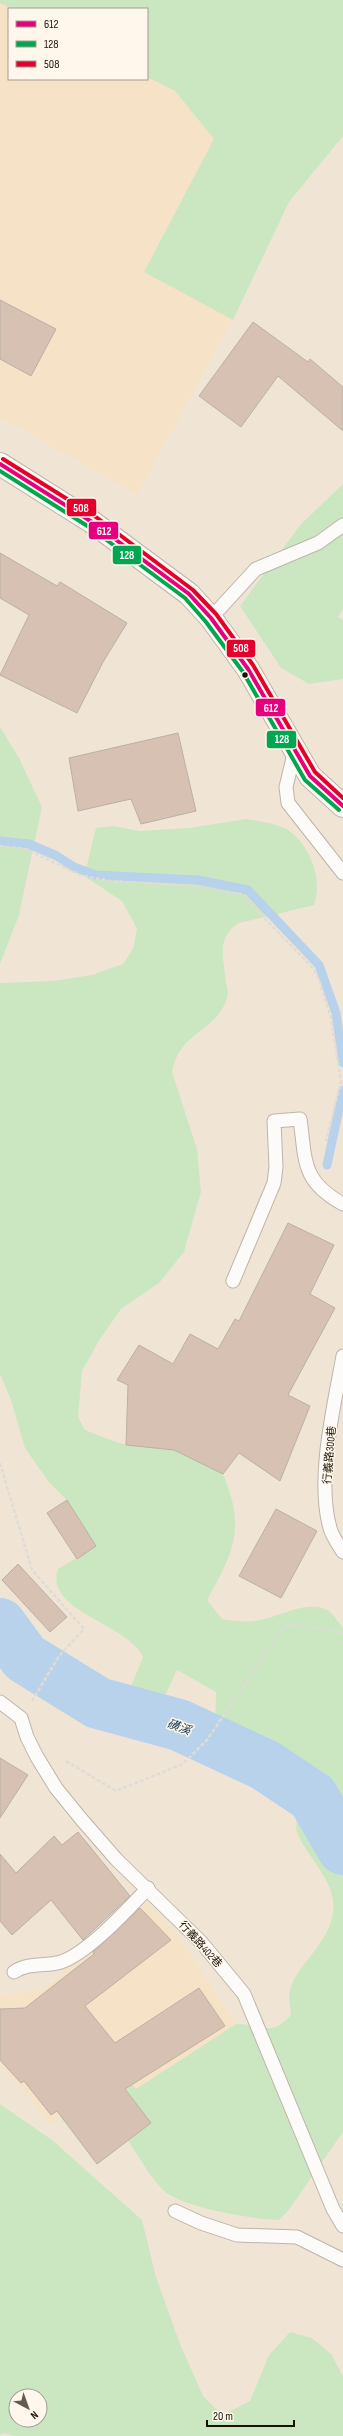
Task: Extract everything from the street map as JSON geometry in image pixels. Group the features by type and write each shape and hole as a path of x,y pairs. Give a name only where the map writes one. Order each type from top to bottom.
{"street":[{"path":"0,464 92,522 189,594 211,618 248,669 310,776 343,806"}],"lane":[{"path":"211,618 256,570 318,543 343,525"},
{"path":"295,750 286,787 288,803 343,873"},
{"path":"232,1280 274,1183 276,1167 274,1121 300,1119 310,1177 328,1196 343,1204"},
{"name":"行義路300巷","path":"343,1356 330,1430 325,1487 330,1528 343,1552"},
{"path":"0,1702 22,1718"},
{"name":"行義路402巷","path":"22,1718 27,1737 56,1788 116,1860 148,1888 201,1942 244,1994 333,2209 343,2226"},
{"path":"14,1972 21,1967 62,1962 85,1948 148,1888"},
{"path":"175,2211 201,2223 237,2235 297,2237 343,2260"}],"path":[{"path":"0,846 26,849 80,875 110,881 192,886 241,894 313,968 319,980 331,1018 340,1082 324,1147"},
{"path":"0,1463 32,1570 84,1629 59,1656 22,1718"},
{"path":"65,1760 116,1791 183,1764 207,1740 286,1624 343,1633"}],"shaded area":[{"path":"0,3 11,8 8,8 8,80 148,80 148,78 175,91 214,139 144,272 233,320 137,495 0,417"},
{"path":"145,1902 178,1936 236,2024 136,2089 120,2071 51,2124 0,2064 0,1995 42,1990"}],"green space":[{"path":"0,0 343,0 343,136 289,202 233,320 144,272 214,139 175,91 148,78 148,8 11,8 0,3"},
{"path":"343,484 343,608 338,617 343,620 343,679 309,684 281,668 240,606 301,524"},
{"path":"0,727 19,758 42,807 19,915 0,964"},
{"path":"246,819 284,828 296,837 303,845 309,854 316,875 317,885 314,905 239,923 231,929 227,935 224,942 223,957 228,996 222,1009 215,1018 190,1039 183,1048 176,1058 172,1072 197,1149 201,1192 184,1252 160,1282 121,1309 100,1339 82,1371 78,1417 85,1430 105,1438 126,1445 174,1450 223,1474 234,1510 234,1539 224,1568 207,1600 222,1619 255,1621 304,1607 313,1606 329,1611 343,1628 343,2132 288,2211 279,2220 219,2212 187,2203 164,2191 149,2173 128,2141 151,2123 120,2082 124,2076 136,2089 236,2024 271,2028 284,2022 291,2015 289,1996 294,1981 325,1936 330,1925 333,1914 331,1892 327,1882 297,1833 297,1803 288,1795 252,1772 231,1753 223,1743 218,1732 216,1722 216,1692 177,1670 154,1719 136,1721 128,1718 121,1711 143,1657 135,1645 122,1635 75,1607 63,1596 57,1583 58,1569 96,1546 67,1500 48,1481 25,1448 11,1400 0,1374 0,983 53,981 92,975 123,964 133,949 137,929 122,901 87,878 86,869 96,828 114,826 139,831 189,828"},
{"path":"0,2104 52,2140 142,2220 156,2277 180,2344 203,2396 222,2415 250,2401 269,2355 290,2332 312,2338 332,2355 343,2377 343,2436 14,2436 4,2433 0,2435"}],"building":[{"path":"0,300 56,329 31,376 0,359"},
{"path":"253,322 308,362 310,359 343,387 343,431 278,376 241,427 199,396"},
{"path":"0,553 57,586 60,582 127,623 103,662 77,713 0,675 29,615 0,598"},
{"path":"178,733 196,811 141,824 131,799 78,811 69,758"},
{"path":"288,1223 334,1245 310,1294 335,1308 288,1395 310,1406 280,1481 239,1453 223,1474 174,1450 126,1445 128,1385 117,1380 139,1345 173,1364 190,1334 218,1349 235,1319 239,1321"},
{"path":"67,1500 96,1546 77,1559 47,1513"},
{"path":"276,1509 317,1531 281,1598 239,1576"},
{"path":"18,1564 67,1617 50,1632 2,1580"},
{"path":"0,1758 28,1775 0,1818"},
{"path":"78,1832 130,1896 83,1940 51,1900 12,1935 0,1921 0,1854 16,1873 54,1836 62,1845"},
{"path":"140,1908 171,1940 85,2006 115,2043 199,1988 225,2026 125,2089 151,2123 97,2164 57,2111 51,2115 24,2081 21,2083 0,2060 0,2009 25,2008 94,1954 93,1952"}],"waterway":[{"path":"0,841 29,844 57,856 74,867 95,875 198,880 248,890 319,965 336,1013 343,1063"},
{"path":"327,1165 343,1090"},
{"name":"磺溪","path":"0,1624 25,1658 98,1703 179,1725 265,1765 313,1797 343,1849"}],"transit line":[{"name":"508","path":"3,459 96,517 193,590 216,614 253,665 315,772 343,798"},
{"name":"612","path":"0,464 92,522 189,594 211,618 248,669 310,776 343,806"},
{"name":"128","path":"0,471 89,527 185,598 206,622 243,672 305,780 339,810"}]}
